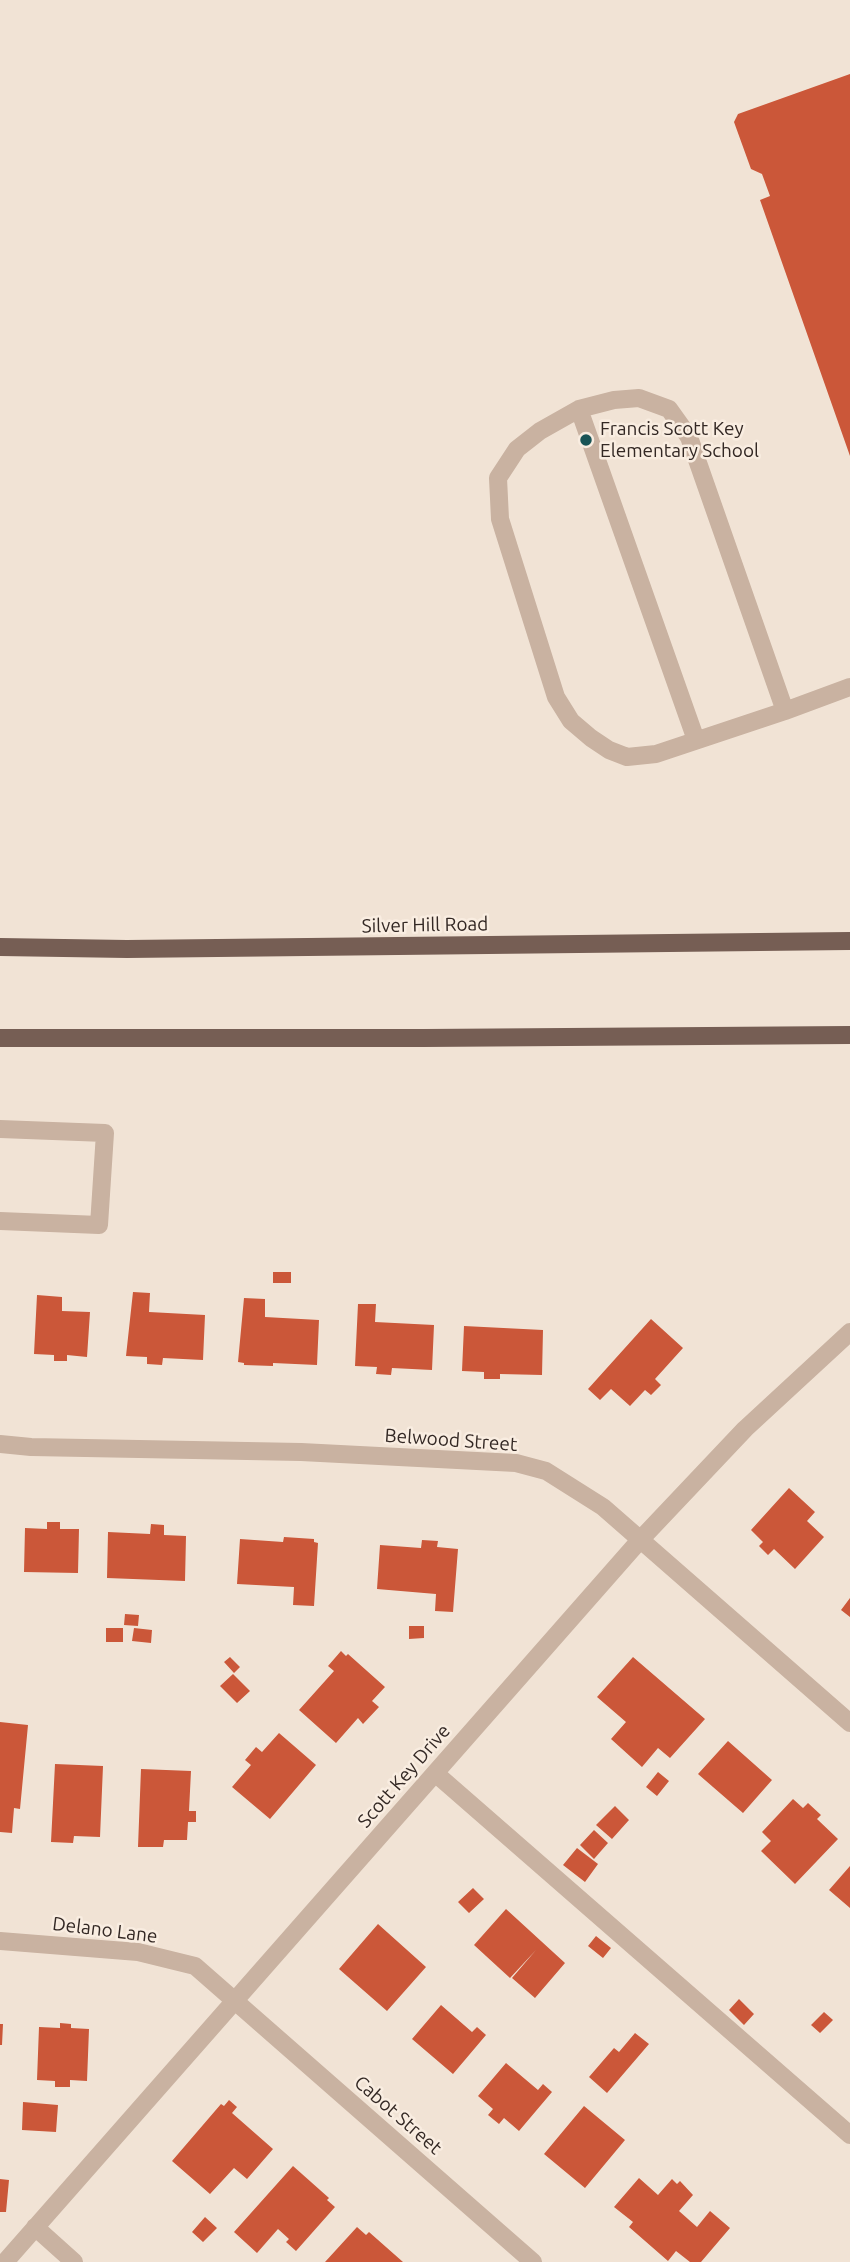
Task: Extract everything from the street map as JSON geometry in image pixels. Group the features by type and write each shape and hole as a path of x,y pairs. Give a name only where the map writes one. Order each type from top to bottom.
{"main road":[{"name":"Silver Hill Road","path":"0,947 127,949 850,941"},
{"path":"0,1038 850,1035"}],"street":[{"path":"785,711 689,437 669,409 639,398 614,400 579,409 540,431 517,449 498,478 500,519 556,697 571,721 591,738 609,750 627,757 656,754 785,711 850,687"},
{"path":"579,409 696,740"},
{"path":"0,1129 105,1133 99,1225 0,1221"},
{"name":"Scott Key Drive","path":"5,2262 640,1539 746,1429 850,1332"},
{"name":"Belwood Street","path":"0,1444 31,1447 301,1452 516,1463 546,1471 603,1507 850,1723"},
{"path":"435,1773 850,2135"},
{"name":"Delano Lane","path":"0,1941 138,1952 169,1959 194,1966 234,2000"},
{"name":"Cabot Street","path":"234,2000 533,2262"},
{"path":"35,2227 74,2262"}],"building":[{"path":"850,74 850,456 760,200 770,196 762,174 751,169 734,122 738,114"},
{"path":"273,1272 291,1272 291,1283 273,1283"},
{"path":"133,1292 150,1293 149,1312 205,1315 203,1360 163,1358 162,1365 147,1364 147,1357 126,1356"},
{"path":"37,1295 62,1297 62,1311 90,1312 87,1357 67,1355 67,1361 54,1361 54,1355 34,1354"},
{"path":"244,1298 265,1299 265,1317 319,1320 317,1365 244,1365 238,1362"},
{"path":"358,1304 376,1304 375,1322 434,1325 432,1370 392,1368 391,1375 376,1374 377,1367 355,1366"},
{"path":"651,1319 683,1348 655,1379 661,1385 651,1395 645,1390 630,1406 611,1389 600,1400 588,1389"},
{"path":"464,1326 543,1330 542,1375 500,1374 500,1379 484,1379 484,1372 462,1371"},
{"path":"789,1488 815,1512 807,1521 824,1537 795,1569 774,1549 768,1555 759,1546 763,1542 751,1530"},
{"path":"47,1522 60,1522 60,1529 79,1529 78,1573 24,1572 25,1528 47,1529"},
{"path":"151,1524 164,1525 164,1535 186,1536 185,1581 107,1578 108,1532 150,1534"},
{"path":"284,1537 314,1539 314,1542 318,1543 314,1606 293,1605 294,1587 237,1584 240,1539 283,1542"},
{"path":"422,1540 438,1541 437,1547 458,1549 453,1612 435,1611 436,1594 377,1589 380,1545 421,1548"},
{"path":"850,1598 850,1617 841,1610"},
{"path":"125,1614 139,1615 138,1626 124,1625"},
{"path":"409,1626 424,1626 424,1638 409,1639"},
{"path":"106,1628 123,1628 123,1642 106,1642"},
{"path":"134,1628 152,1630 151,1643 132,1641"},
{"path":"341,1651 346,1656 348,1654 385,1687 372,1701 379,1707 363,1724 358,1718 336,1743 299,1710 334,1671 328,1666"},
{"path":"230,1657 240,1667 234,1673 224,1662"},
{"path":"633,1657 705,1719 670,1758 658,1748 642,1767 611,1739 626,1722 597,1697"},
{"path":"233,1674 250,1691 237,1703 220,1686"},
{"path":"0,1722 28,1725 20,1809 14,1808 12,1833 0,1832"},
{"path":"279,1733 316,1765 270,1819 232,1787 251,1765 245,1760 256,1747 262,1752"},
{"path":"728,1741 772,1780 743,1813 698,1774"},
{"path":"55,1764 103,1766 100,1837 74,1836 73,1843 51,1842"},
{"path":"141,1769 191,1771 189,1811 196,1811 196,1822 188,1822 187,1840 164,1840 163,1847 138,1847"},
{"path":"658,1772 669,1781 657,1796 646,1787"},
{"path":"793,1799 803,1808 808,1803 821,1815 817,1819 838,1839 795,1884 761,1851 771,1841 762,1832"},
{"path":"615,1806 629,1820 612,1839 596,1825"},
{"path":"594,1830 608,1843 594,1859 580,1845"},
{"path":"577,1848 598,1864 585,1882 563,1865"},
{"path":"850,1866 850,1908 829,1890"},
{"path":"473,1888 484,1899 469,1913 458,1902"},
{"path":"506,1909 565,1963 535,1998 512,1978 536,1950 510,1978 474,1945"},
{"path":"378,1924 426,1967 387,2011 339,1969"},
{"path":"596,1936 611,1948 603,1958 588,1946"},
{"path":"739,1999 754,2014 744,2025 729,2010"},
{"path":"441,2005 472,2032 477,2027 486,2035 453,2074 412,2039"},
{"path":"824,2012 833,2020 820,2033 811,2025"},
{"path":"60,2023 71,2024 71,2028 89,2029 87,2081 70,2080 70,2087 55,2087 55,2081 37,2080 39,2027 60,2028"},
{"path":"0,2024 3,2024 2,2045 0,2045"},
{"path":"635,2033 649,2044 607,2093 589,2077 614,2048 619,2052"},
{"path":"506,2063 538,2090 543,2084 552,2092 519,2131 504,2118 499,2124 488,2115 493,2109 478,2096"},
{"path":"229,2100 237,2107 232,2113 273,2149 247,2179 234,2168 210,2194 172,2161 221,2104 224,2106"},
{"path":"23,2102 58,2105 56,2132 22,2130"},
{"path":"584,2106 625,2140 585,2188 544,2154"},
{"path":"293,2166 329,2198 327,2200 335,2207 296,2251 286,2242 289,2239 278,2229 257,2253 234,2232"},
{"path":"639,2178 658,2195 672,2179 677,2184 680,2181 693,2195 679,2211 697,2227 710,2211 730,2228 701,2262 690,2262 676,2251 668,2261 629,2227 633,2222 614,2207"},
{"path":"0,2179 9,2180 6,2212 0,2212"},
{"path":"205,2217 217,2228 203,2242 192,2232"},
{"path":"357,2227 366,2235 369,2232 403,2262 325,2262"}],"place":[{"name":"Francis Scott Key Elementary School","path":"586,440"}]}
